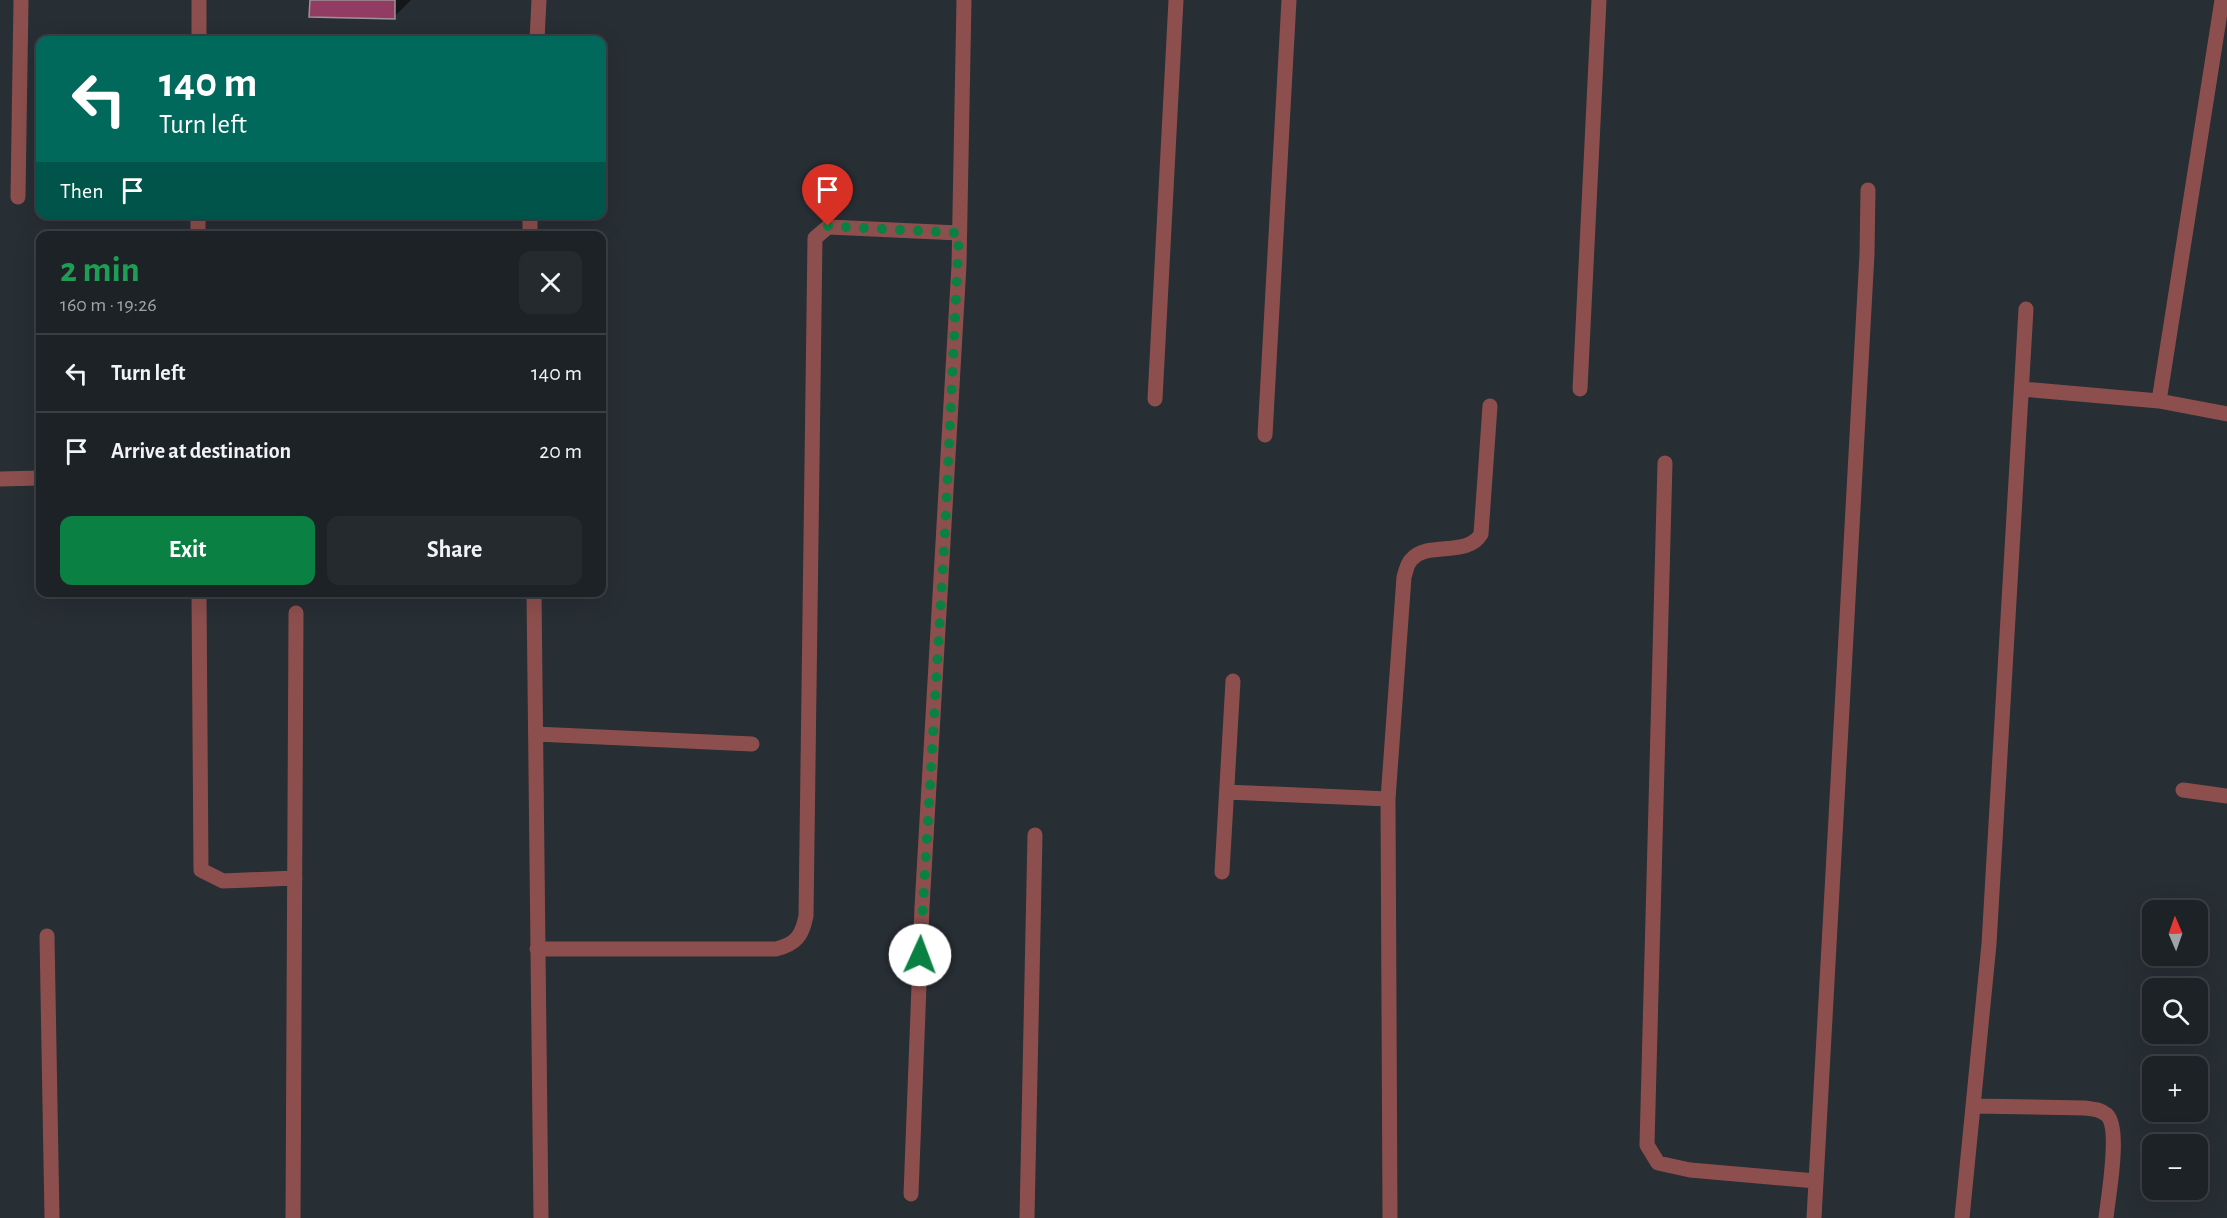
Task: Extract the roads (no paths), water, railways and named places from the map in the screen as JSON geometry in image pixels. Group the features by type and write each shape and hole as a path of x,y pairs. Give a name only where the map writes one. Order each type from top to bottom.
{"street":[{"path":"18,197 21,0"},
{"path":"199,0 199,36"},
{"path":"537,36 539,0"},
{"path":"911,1194 922,907 944,544 959,233 964,0"},
{"path":"1155,399 1176,0"},
{"path":"1265,435 1289,0"},
{"path":"1580,389 1599,0"},
{"path":"2159,400 2222,0"},
{"path":"1814,1218 1867,254 1868,190"},
{"path":"537,949 776,949 789,946 798,939 806,916 815,238 828,226 959,233"},
{"path":"1962,1218 1989,944 2026,309"},
{"path":"2022,389 2159,400 2227,414"},
{"path":"1390,1218 1388,799 1404,578 1407,565 1412,558 1432,550 1471,544 1480,534 1490,406"},
{"path":"1665,464 1647,1145 1658,1163 1690,1170 1816,1181"},
{"path":"0,479 36,478"},
{"path":"199,597 201,870 223,881 295,878"},
{"path":"534,597 541,1218"},
{"path":"293,1218 296,613"},
{"path":"1222,872 1233,681"},
{"path":"536,734 752,744"},
{"path":"2183,790 2227,796"},
{"path":"1227,792 1388,799"},
{"path":"1028,1218 1035,835"},
{"path":"47,936 52,1218"},
{"path":"1973,1106 2085,1108 2098,1110 2108,1116 2113,1125 2114,1139 2106,1218"}]}
